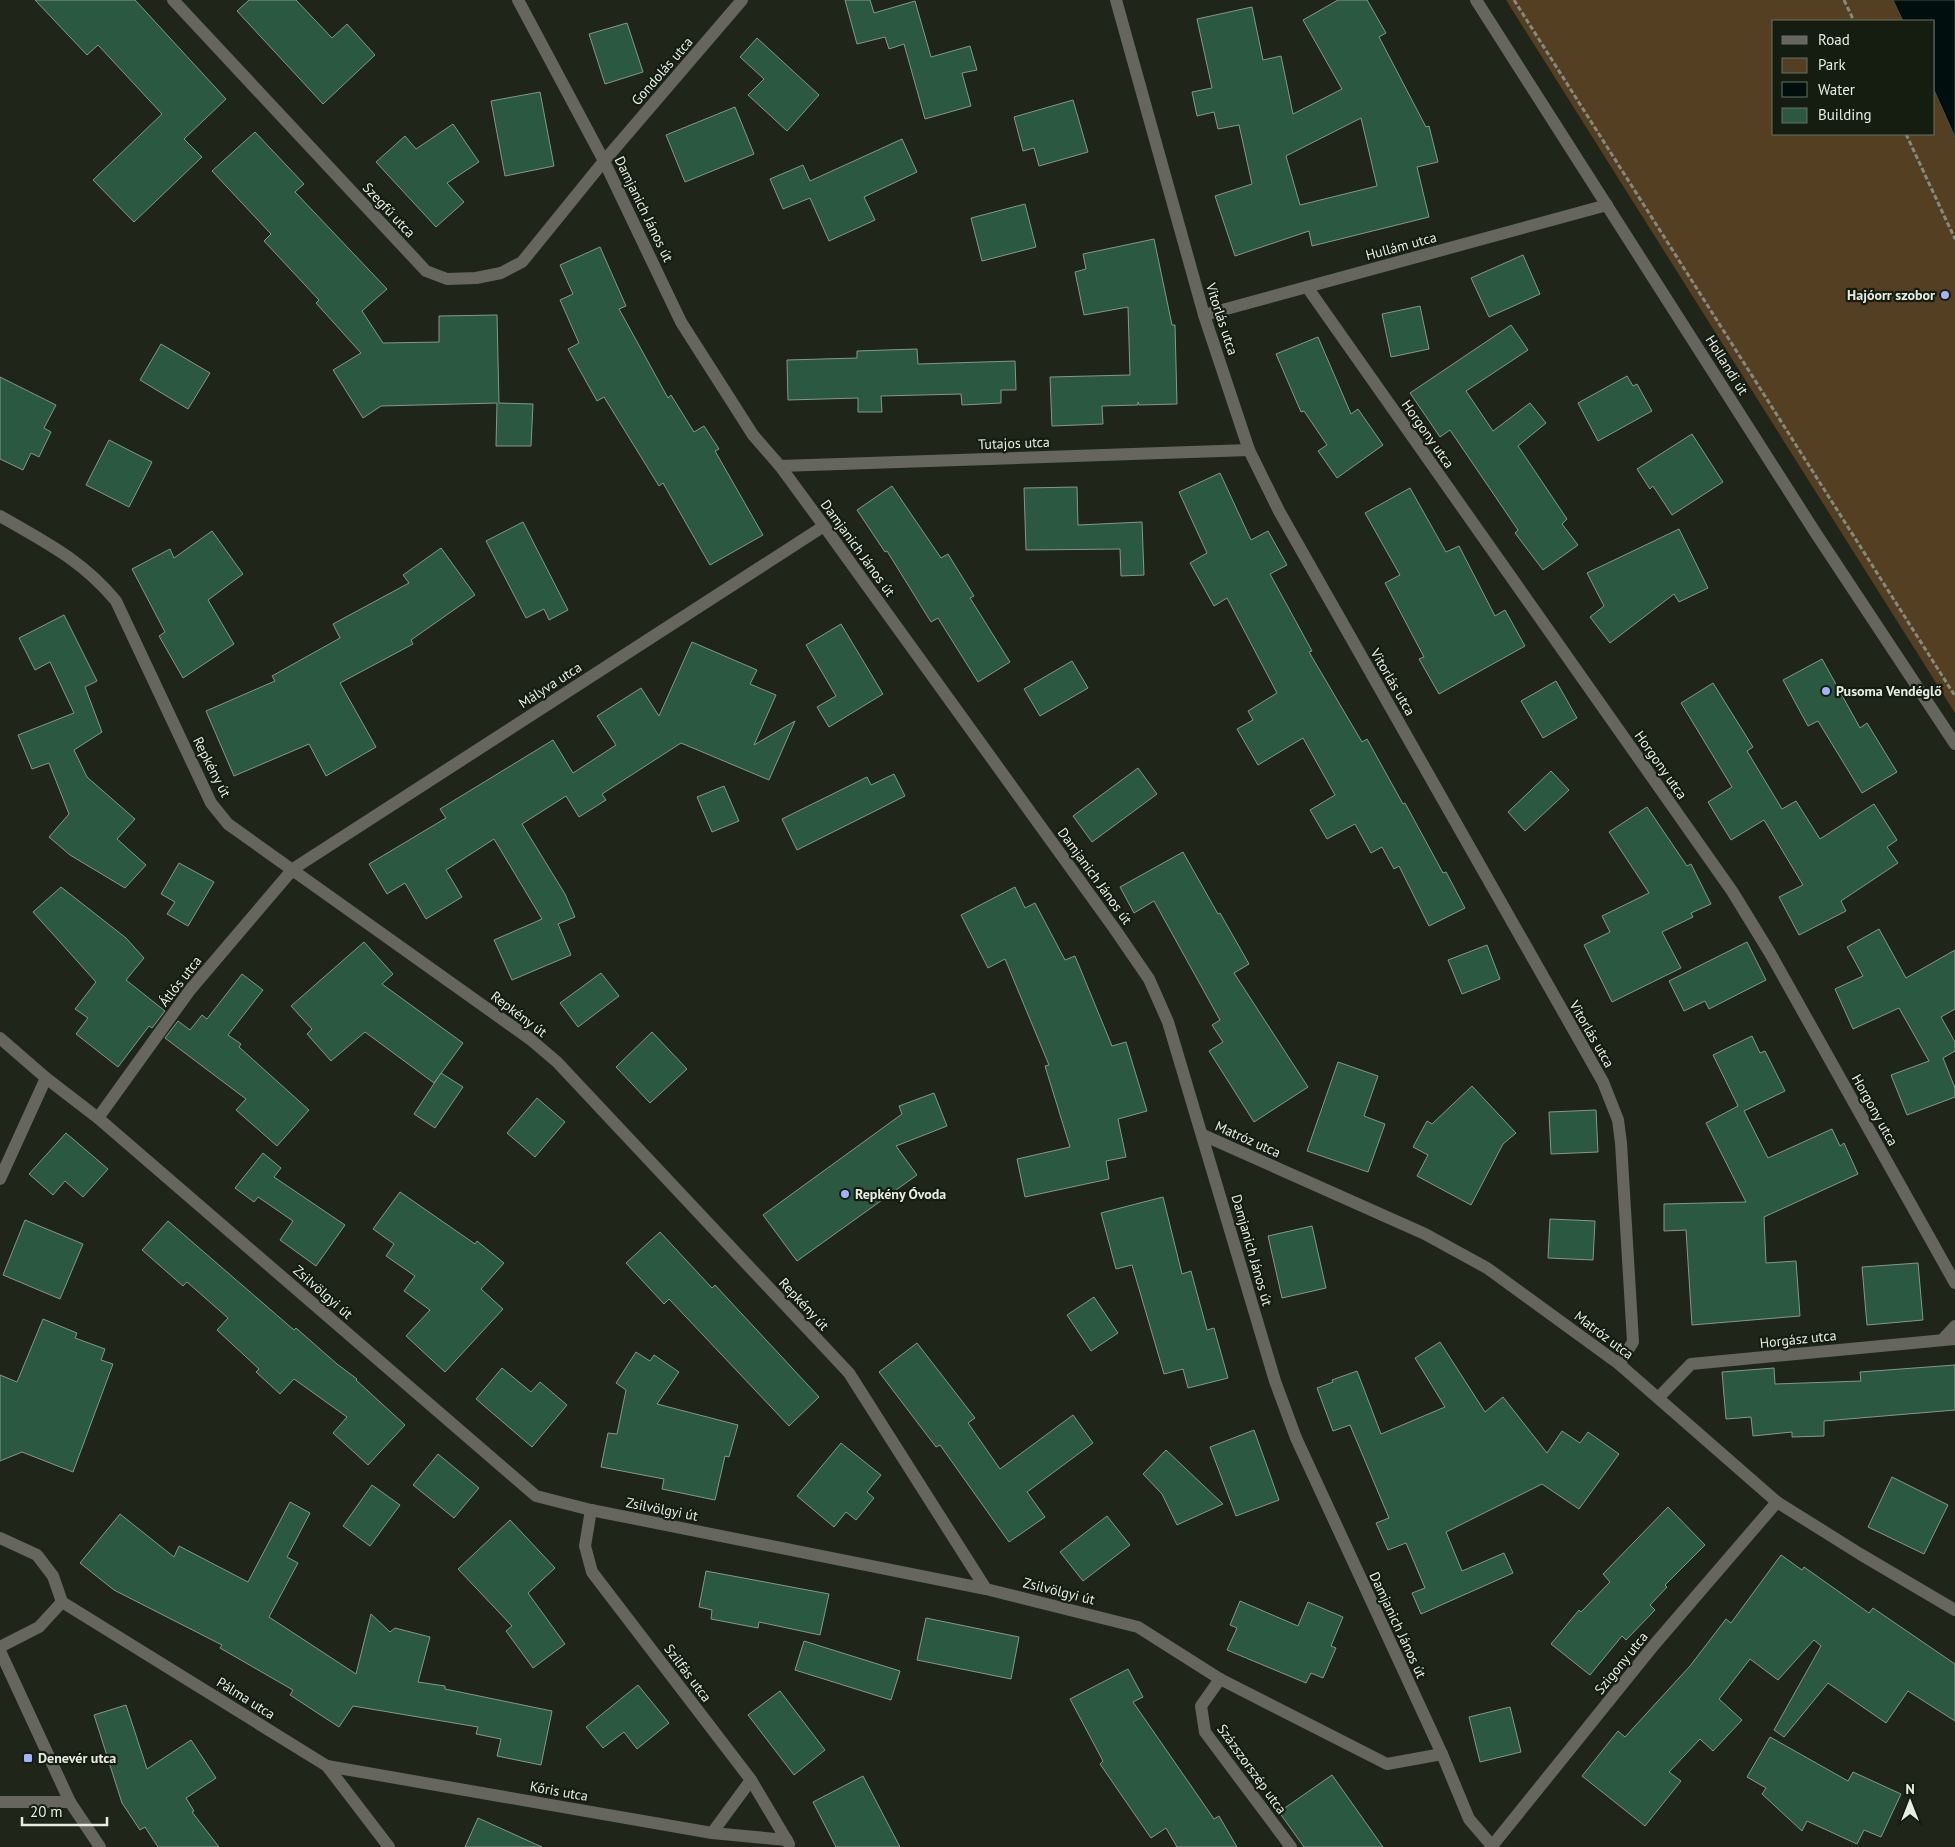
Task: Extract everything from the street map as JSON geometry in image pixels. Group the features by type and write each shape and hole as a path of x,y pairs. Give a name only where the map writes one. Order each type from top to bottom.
{"street":[{"name":"Szegfű utca","path":"173,0 426,272 447,279 476,278 501,273 522,262 604,160"},
{"name":"Damjanich János út","path":"518,0 604,160 681,322 753,435 780,466 824,526 1149,979 1168,1022 1275,1380 1296,1438 1442,1754 1469,1819 1493,1847"},
{"name":"Gondolás utca","path":"604,160 742,0"},
{"name":"Vitorlás utca","path":"1116,0 1204,315 1250,450 1279,511 1603,1082 1611,1101 1618,1120 1621,1144 1633,1342 1619,1364"},
{"name":"Hollandi út","path":"1476,0 1815,532 1955,744"},
{"name":"Hullám utca","path":"1204,315 1607,205"},
{"name":"Horgony utca","path":"1307,287 1732,891 1770,953 1955,1283"},
{"name":"Tutajos utca","path":"780,466 1250,450"},
{"name":"Repkény út","path":"0,516 70,557 100,581 116,601 211,804 228,824 530,1039 557,1062 849,1373 986,1589"},
{"name":"Mályva utca","path":"293,869 824,526"},
{"name":"Átlós utca","path":"98,1118 190,990 293,869"},
{"name":"Zsilvölgyi út","path":"0,1038 46,1078 98,1118 536,1496 591,1510 986,1589 1138,1627 1220,1679 1387,1764 1442,1754"},
{"path":"0,1179 46,1078"},
{"name":"Matróz utca","path":"1203,1135 1425,1234 1487,1268 1619,1364 1777,1502 1955,1610"},
{"path":"1949,1339 1955,1326"},
{"name":"Horgász utca","path":"1658,1398 1692,1364 1949,1339"},
{"name":"Szigony utca","path":"1493,1847 1654,1645 1777,1502"},
{"name":"Szilfás utca","path":"591,1510 585,1546 592,1572 751,1780 789,1844"},
{"path":"0,1538 37,1556 54,1576 62,1602 39,1627 0,1647"},
{"name":"Pálma utca","path":"62,1602 328,1766 389,1847"},
{"path":"0,1651 70,1802 100,1847"},
{"name":"Százszorszép utca","path":"1220,1679 1201,1706 1205,1732 1291,1847"},
{"name":"Kőris utca","path":"328,1766 712,1833 789,1844"},
{"path":"712,1833 751,1780"},
{"path":"0,1802 70,1802"}],"path":[{"path":"1514,0 1955,696"},
{"path":"1844,0 1854,20"},
{"path":"1906,135 1955,239"}],"green space":[{"path":"1506,0 1893,0 1903,20 1772,20 1772,135 1935,135 1935,92 1955,137 1955,713"}],"water":[{"path":"1893,0 1955,0 1955,137 1935,92 1935,20 1903,20"}],"building":[{"path":"35,0 135,0 226,99 184,139 202,157 134,222 93,180 162,114 98,45 87,55"},
{"path":"249,0 296,0 332,38 347,24 375,55 323,104 237,11"},
{"path":"845,0 870,0 874,13 915,1 931,57 970,46 977,70 962,73 971,106 925,119 904,44 889,49 885,37 857,44"},
{"path":"1338,0 1367,0 1386,33 1379,37 1426,127 1429,126 1438,162 1417,167 1429,217 1312,246 1309,231 1235,256 1215,196 1252,184 1239,125 1218,129 1214,112 1197,116 1192,92 1212,88 1197,19 1252,7 1263,60 1281,56 1293,114 1342,89 1303,20","holes":["1361,118 1377,186 1300,205 1286,156"]},
{"path":"627,23 643,72 605,84 589,34"},
{"path":"757,38 819,95 787,131 748,95 764,79 740,57"},
{"path":"540,92 554,166 505,176 491,101"},
{"path":"1073,100 1088,152 1039,166 1034,148 1023,151 1014,117"},
{"path":"735,107 754,154 685,182 666,135"},
{"path":"453,124 479,162 447,183 464,202 436,227 376,162 405,136 416,149"},
{"path":"255,132 304,184 295,192 387,289 362,311 383,343 439,342 439,316 497,315 499,403 533,404 531,446 496,446 497,403 381,406 363,418 333,370 361,353 316,303 319,300 264,241 271,234 212,171"},
{"path":"902,139 917,172 864,197 875,220 829,241 810,198 783,209 770,179 803,165 810,181"},
{"path":"1025,204 1036,247 982,261 971,218"},
{"path":"1154,239 1172,325 1175,325 1177,404 1139,405 1138,402 1138,405 1102,406 1103,424 1052,426 1050,377 1130,375 1128,307 1084,315 1075,272 1086,269 1083,254"},
{"path":"600,247 626,306 619,309 668,398 671,395 694,432 704,426 719,449 715,451 763,535 710,565 663,483 659,486 604,397 597,401 568,349 579,343 560,300 573,294 560,265"},
{"path":"1523,255 1540,294 1489,317 1471,278"},
{"path":"1420,306 1429,349 1391,357 1382,314"},
{"path":"1511,325 1528,350 1466,391 1493,431 1530,403 1546,423 1518,446 1567,519 1562,524 1578,545 1543,570 1515,533 1518,530 1450,430 1440,437 1410,393"},
{"path":"1318,337 1351,414 1358,409 1383,445 1337,478 1318,451 1327,445 1304,411 1301,412 1276,354"},
{"path":"161,344 210,373 188,409 140,380"},
{"path":"917,349 918,364 1015,361 1016,390 1001,390 1001,403 962,405 961,394 881,396 882,412 858,412 858,398 788,400 787,360 857,358 857,351"},
{"path":"1627,376 1633,386 1637,384 1652,411 1598,441 1578,403"},
{"path":"0,377 56,405 44,428 51,432 39,457 31,453 23,470 0,459"},
{"path":"1692,434 1723,482 1672,515 1653,486 1650,489 1637,469"},
{"path":"109,440 152,462 129,507 86,485"},
{"path":"1220,473 1251,540 1268,531 1287,565 1270,574 1312,651 1309,652 1362,742 1367,739 1443,873 1446,872 1465,908 1429,926 1399,866 1394,869 1382,847 1371,853 1355,824 1327,839 1310,810 1335,795 1303,738 1258,765 1237,729 1253,720 1248,711 1277,693 1227,598 1214,606 1190,563 1207,553 1179,492"},
{"path":"892,486 941,558 948,554 974,596 970,598 1010,662 978,682 938,618 931,622 887,551 885,552 857,510"},
{"path":"1077,487 1078,525 1142,522 1144,575 1121,576 1120,549 1026,550 1024,488"},
{"path":"1410,488 1446,552 1459,546 1495,616 1505,610 1525,646 1439,694 1419,659 1424,657 1385,583 1400,575 1365,513"},
{"path":"523,522 568,610 549,620 544,609 526,618 486,541"},
{"path":"1679,529 1708,588 1679,602 1674,594 1610,643 1590,617 1604,606 1587,573"},
{"path":"212,531 243,574 208,600 234,644 183,678 159,636 165,632 132,569 170,549 174,558"},
{"path":"441,548 475,595 411,640 413,644 340,683 376,747 326,776 309,744 234,776 206,711 275,681 272,676 340,638 333,624 409,583 403,575"},
{"path":"64,615 97,681 85,687 102,732 74,750 87,777 135,819 117,839 146,865 125,888 70,855 49,837 69,814 49,763 32,769 18,735 74,713 50,662 35,670 19,638"},
{"path":"841,624 883,694 829,727 817,707 836,696 806,645"},
{"path":"692,642 757,670 750,684 776,695 754,745 795,721 769,780 681,743 602,794 606,800 579,817 566,796 522,824 565,894 575,917 558,924 571,955 512,980 494,940 542,919 494,839 446,870 462,897 426,919 405,883 387,894 369,864 446,818 440,809 553,740 573,773 616,745 597,716 641,688 659,716"},
{"path":"1822,659 1860,728 1867,723 1897,772 1862,793 1818,721 1808,726 1783,680"},
{"path":"1072,661 1088,688 1040,716 1024,689"},
{"path":"1556,681 1577,718 1543,738 1521,701"},
{"path":"1713,683 1753,747 1747,751 1782,809 1796,801 1820,839 1874,804 1897,840 1887,847 1898,863 1841,901 1846,911 1799,935 1779,897 1803,885 1764,820 1731,840 1708,802 1732,787 1681,703"},
{"path":"1138,768 1157,794 1092,842 1073,816"},
{"path":"1551,771 1569,790 1525,831 1508,812"},
{"path":"894,774 905,796 797,850 782,819 867,777 871,785"},
{"path":"724,786 739,821 712,832 697,797"},
{"path":"1647,807 1687,866 1691,864 1711,904 1691,913 1693,917 1662,932 1681,968 1612,1002 1584,945 1610,932 1602,916 1649,893 1609,832"},
{"path":"1183,852 1249,964 1234,973 1308,1087 1254,1122 1209,1051 1223,1042 1212,1025 1220,1020 1154,901 1134,913 1120,887"},
{"path":"179,863 214,882 188,926 167,914 175,902 161,894"},
{"path":"61,887 126,938 144,958 126,980 165,1011 152,1028 149,1026 118,1067 76,1034 88,1018 75,1009 96,982 33,912"},
{"path":"1015,887 1025,908 1035,903 1065,960 1075,956 1112,1046 1126,1042 1147,1111 1118,1119 1126,1157 1106,1161 1109,1179 1025,1197 1017,1159 1070,1147 1045,1066 1049,1065 1005,959 988,968 961,915"},
{"path":"1879,929 1906,978 1955,950 1955,1009 1941,1017 1955,1042 1955,1051 1943,1058 1955,1088 1955,1097 1907,1115 1891,1075 1929,1061 1899,1008 1853,1029 1835,989 1863,976 1847,947"},
{"path":"364,942 393,974 382,984 463,1043 434,1083 365,1032 331,1061 307,1034 312,1029 291,1006"},
{"path":"1747,942 1766,980 1709,1009 1705,1001 1684,1011 1669,981"},
{"path":"1487,945 1500,979 1462,994 1448,960"},
{"path":"601,973 619,996 578,1027 560,1003"},
{"path":"242,974 263,990 228,1035 241,1044 239,1047 309,1110 277,1146 236,1110 246,1099 165,1038 178,1021 190,1030 202,1015 207,1019"},
{"path":"652,1032 687,1069 650,1103 616,1067"},
{"path":"1752,1036 1760,1053 1765,1051 1785,1091 1744,1111 1768,1158 1832,1129 1840,1146 1844,1143 1858,1174 1764,1217 1766,1263 1796,1261 1800,1316 1692,1325 1686,1230 1664,1231 1664,1204 1746,1202 1706,1123 1738,1106 1713,1055"},
{"path":"1338,1062 1378,1076 1364,1116 1385,1124 1368,1172 1307,1151"},
{"path":"441,1073 463,1087 435,1128 414,1114"},
{"path":"1472,1086 1516,1133 1503,1144 1471,1205 1417,1176 1428,1155 1413,1147 1427,1121 1432,1124"},
{"path":"934,1093 947,1126 896,1146 917,1175 797,1261 763,1215 902,1114 899,1106"},
{"path":"537,1098 565,1122 535,1157 507,1133"},
{"path":"1596,1110 1598,1152 1551,1154 1549,1112"},
{"path":"66,1133 108,1169 83,1197 65,1181 53,1195 29,1174"},
{"path":"263,1153 281,1168 274,1177 345,1225 316,1266 280,1240 293,1221 258,1197 254,1202 235,1188"},
{"path":"400,1192 475,1244 477,1241 504,1263 481,1289 503,1309 445,1372 406,1336 430,1310 404,1291 415,1276 386,1256 394,1244 373,1229"},
{"path":"1163,1197 1182,1274 1191,1271 1207,1330 1214,1328 1228,1378 1188,1388 1183,1369 1164,1374 1132,1265 1116,1269 1101,1213"},
{"path":"1550,1219 1595,1221 1593,1260 1548,1258"},
{"path":"25,1220 83,1244 60,1299 3,1275"},
{"path":"168,1221 294,1330 296,1328 357,1379 405,1425 368,1465 333,1433 347,1417 294,1379 280,1394 256,1372 259,1369 217,1330 228,1318 187,1282 183,1286 142,1250"},
{"path":"1312,1226 1326,1288 1282,1298 1268,1236"},
{"path":"660,1232 712,1288 715,1285 819,1397 789,1426 669,1299 664,1304 626,1263"},
{"path":"1918,1263 1923,1320 1867,1325 1862,1267"},
{"path":"1094,1297 1118,1333 1091,1351 1067,1315"},
{"path":"43,1319 77,1333 75,1338 105,1349 101,1360 113,1364 73,1472 22,1452 0,1461 0,1375 17,1382"},
{"path":"1440,1342 1485,1412 1503,1397 1547,1453 1562,1431 1580,1443 1588,1432 1619,1454 1579,1509 1542,1484 1446,1532 1462,1571 1504,1553 1513,1573 1421,1614 1412,1593 1425,1588 1406,1543 1388,1550 1376,1523 1389,1518 1350,1425 1333,1431 1317,1388 1357,1371 1381,1434 1445,1407 1415,1358"},
{"path":"917,1343 975,1418 968,1423 1000,1469 1073,1415 1093,1443 1027,1492 1045,1517 1009,1542 940,1445 936,1447 879,1372"},
{"path":"636,1352 650,1361 654,1355 679,1372 657,1404 738,1425 729,1457 725,1456 715,1500 662,1489 664,1479 601,1467 608,1433 617,1434 626,1390 616,1383"},
{"path":"1955,1365 1955,1410 1824,1421 1824,1436 1792,1437 1792,1432 1753,1436 1751,1417 1726,1419 1722,1372 1774,1368 1775,1384 1861,1381 1860,1372"},
{"path":"502,1368 531,1392 540,1382 567,1405 532,1447 476,1399"},
{"path":"1254,1430 1279,1500 1236,1516 1210,1447"},
{"path":"841,1443 881,1475 867,1492 874,1498 856,1520 846,1512 834,1527 797,1496"},
{"path":"1166,1450 1223,1504 1177,1525 1162,1494 1143,1474"},
{"path":"438,1454 479,1488 454,1518 413,1485"},
{"path":"1892,1477 1948,1505 1924,1554 1868,1527"},
{"path":"372,1485 400,1505 370,1546 343,1526"},
{"path":"290,1502 310,1513 287,1557 298,1563 269,1617 356,1674 371,1614 390,1632 395,1628 430,1637 418,1682 445,1686 445,1689 552,1711 541,1765 497,1756 501,1739 476,1734 478,1727 353,1706 339,1727 290,1695 293,1690 220,1648 222,1645 114,1590 80,1563 120,1514 174,1557 179,1546 248,1582"},
{"path":"1668,1507 1705,1545 1665,1585 1667,1587 1650,1605 1655,1610 1626,1640 1622,1636 1590,1675 1551,1644 1579,1610 1581,1612 1610,1582 1603,1574"},
{"path":"1107,1516 1130,1545 1083,1581 1060,1552"},
{"path":"510,1520 555,1568 528,1593 565,1644 533,1668 506,1631 512,1626 458,1569"},
{"path":"1781,1555 1802,1570 1804,1567 1869,1613 1873,1608 1955,1664 1955,1721 1908,1691 1886,1723 1828,1683 1784,1737 1774,1730 1821,1646 1814,1640 1778,1680 1750,1659 1719,1699 1742,1720 1713,1751 1700,1739 1669,1772 1681,1781 1645,1826 1582,1776 1618,1731 1625,1737 1690,1666 1726,1619 1731,1623"},
{"path":"706,1571 829,1594 820,1635 759,1622 758,1628 711,1619 712,1610 699,1607"},
{"path":"1240,1601 1298,1626 1308,1602 1343,1617 1331,1646 1336,1648 1323,1678 1311,1673 1306,1683 1227,1650 1237,1628 1230,1625"},
{"path":"926,1618 1019,1637 1011,1679 917,1660"},
{"path":"804,1641 900,1671 891,1700 795,1670"},
{"path":"1128,1669 1143,1697 1133,1702 1214,1819 1219,1816 1237,1847 1177,1847 1166,1828 1151,1838 1100,1764 1103,1761 1070,1699"},
{"path":"638,1685 669,1723 637,1749 624,1732 603,1748 586,1727"},
{"path":"780,1691 825,1750 794,1775 748,1715"},
{"path":"126,1705 147,1769 191,1740 216,1778 186,1798 194,1811 192,1812 219,1847 158,1847 145,1827 140,1830 122,1803 94,1715"},
{"path":"1510,1707 1521,1752 1480,1762 1469,1717"},
{"path":"1770,1737 1848,1781 1853,1772 1901,1794 1881,1837 1864,1830 1857,1844 1807,1821 1802,1831 1762,1794 1766,1788 1747,1777"},
{"path":"1332,1775 1383,1847 1304,1847 1279,1812"},
{"path":"863,1776 900,1847 836,1847 813,1802"},
{"path":"478,1818 542,1847 465,1847"}],"place":[{"name":"Hajóorr szobor","path":"1945,295"},
{"name":"Pusoma Vendéglő","path":"1826,691"},
{"name":"Repkény Óvoda","path":"845,1194"},
{"name":"Denevér utca","path":"28,1758"}]}
